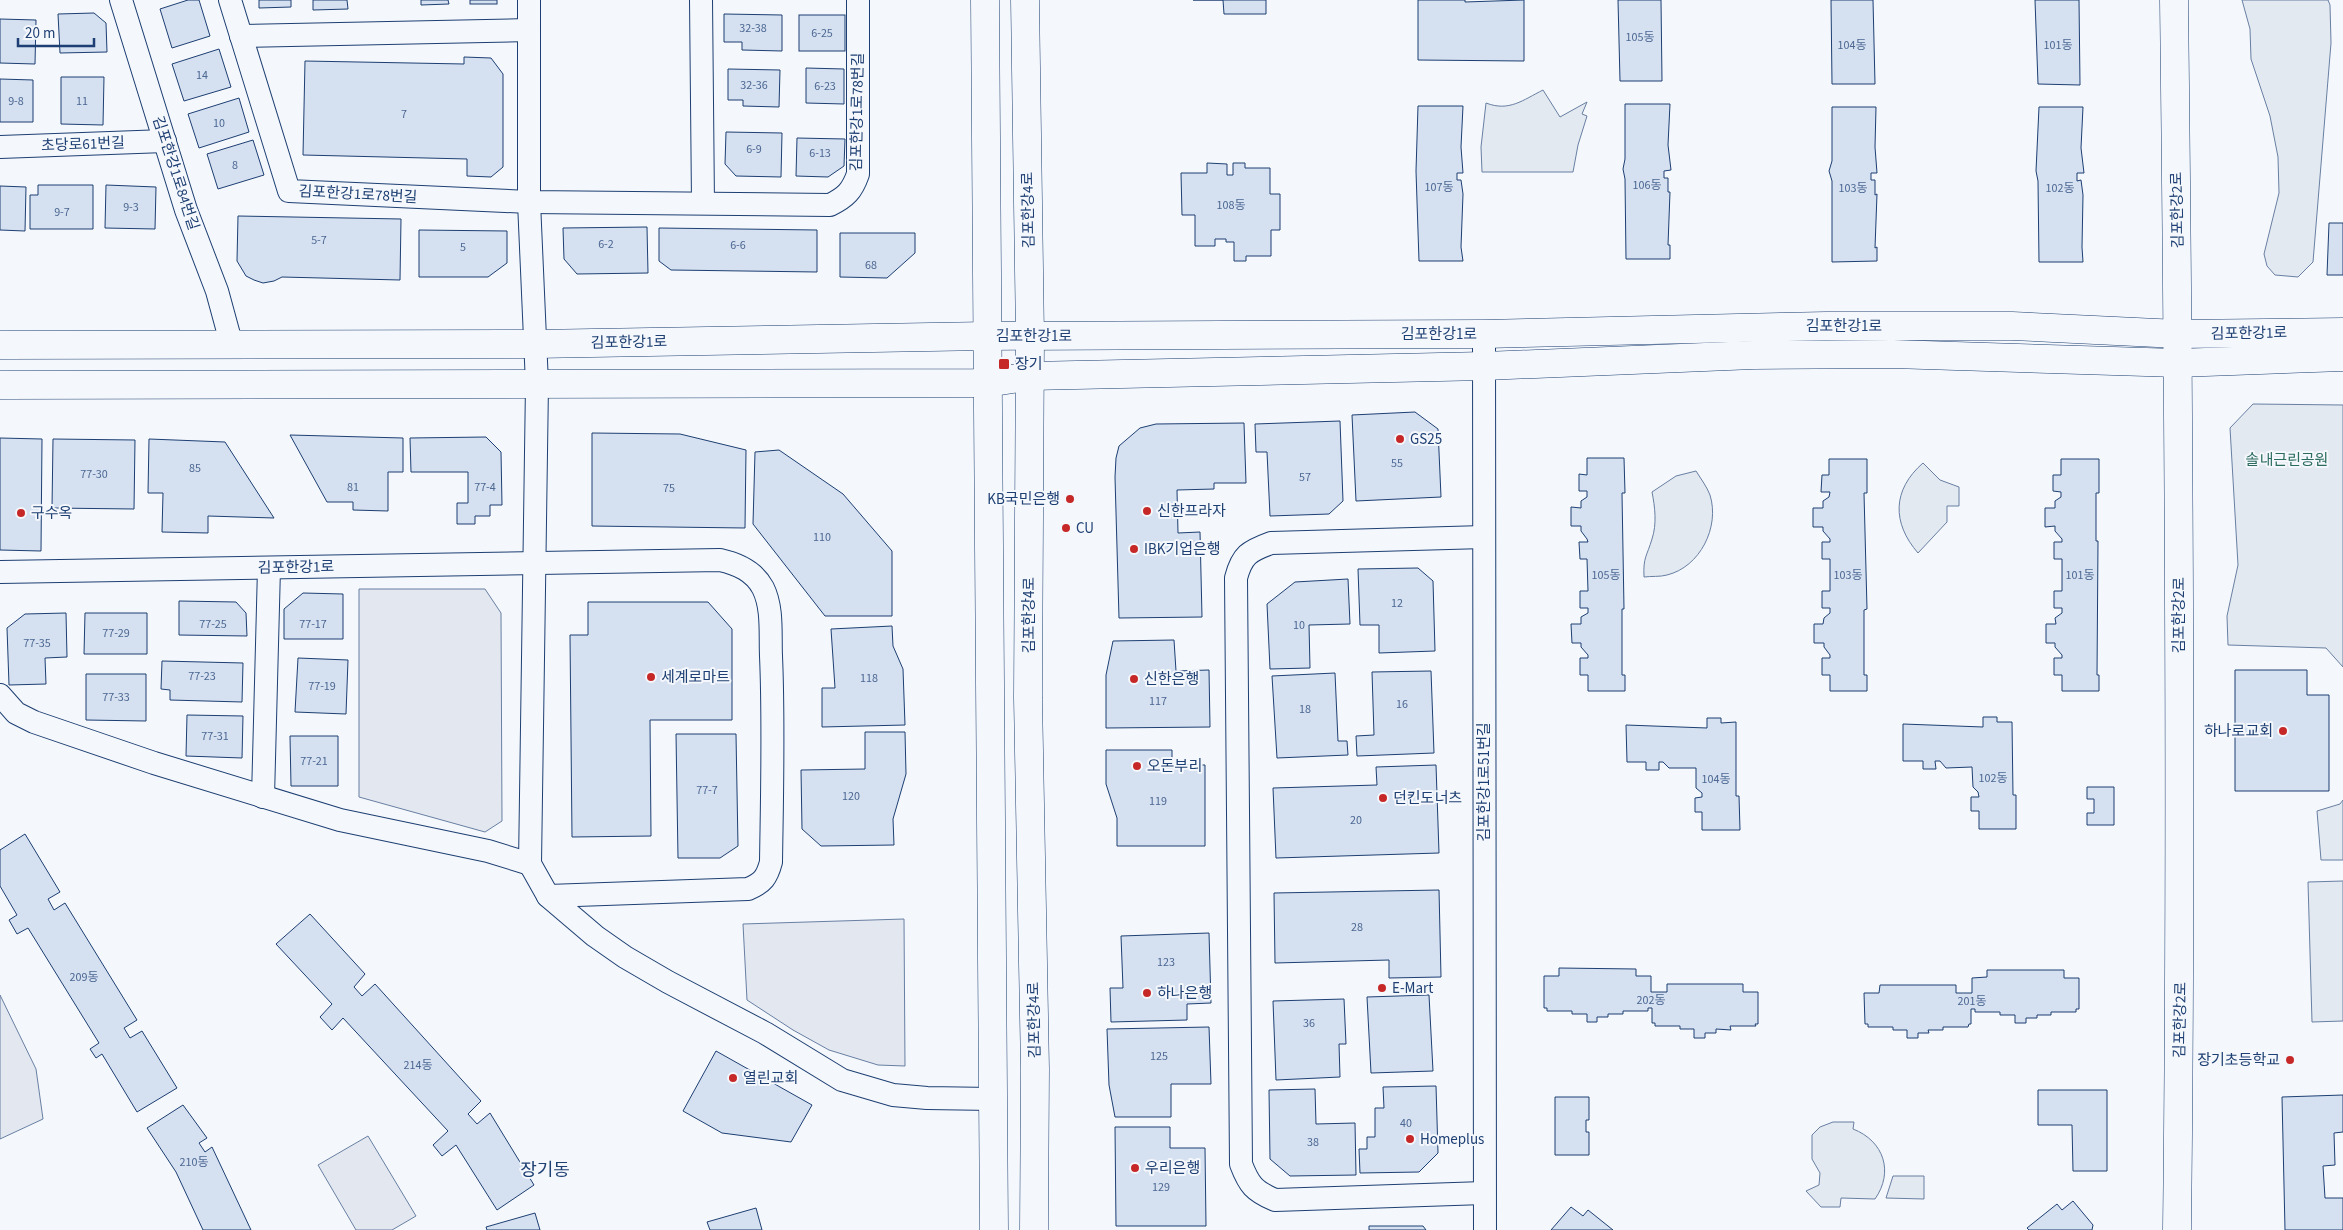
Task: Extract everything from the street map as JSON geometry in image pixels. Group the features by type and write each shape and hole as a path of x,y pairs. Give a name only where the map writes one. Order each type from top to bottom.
{"street":[{"name":"김포한강1로84번길","path":"121,0 186,210 217,291 232,346"},
{"name":"김포한강1로78번길","path":"230,0 290,191 529,202 830,205 845,198 853,188 858,174 858,0"},
{"path":"529,0 529,202 537,384 530,864 548,896 595,936 625,957 765,1033 842,1080 893,1095 927,1098 992,1099"},
{"path":"701,0 703,203"},
{"path":"985,0 994,1230"},
{"name":"김포한강4로","path":"1025,0 1030,337 1028,698 1035,1069 1034,1230"},
{"name":"김포한강2로","path":"2174,0 2178,334 2180,1004 2177,1230"},
{"path":"241,36 529,30"},
{"name":"초당로61번길","path":"0,147 165,141"},
{"name":"김포한강1로","path":"0,345 535,344 986,336 1484,334 1826,326 2012,326 2178,334 2343,332"},
{"name":"김포한강1로51번길","path":"1484,334 1485,1230"},
{"name":"김포한강1로","path":"0,385 987,383 1030,376 1485,366 1753,355 1863,354 2178,363 2343,357"},
{"path":"1484,537 1271,543 1252,550 1240,562 1236,578 1241,1164 1248,1182 1260,1193 1275,1200 1484,1193"},
{"name":"김포한강1로","path":"0,572 720,560 744,568 755,576 763,588 768,602 774,710 771,862 767,876 760,884 748,889 548,896"},
{"path":"263,797 269,568"},
{"path":"0,695 16,714 64,734 340,820 488,851 530,864"}],"green space":[{"path":"2242,0 2328,0 2330,5 2331,43 2313,262 2298,277 2275,275 2267,266 2264,254 2279,193 2278,157 2270,116 2251,59 2250,29"},
{"path":"1543,90 1560,117 1587,102 1582,114 1587,116 1578,145 1573,172 1482,172 1481,147 1486,103 1502,106 1516,104"},
{"name":"솔내근린공원","path":"2253,404 2343,405 2343,667 2326,648 2228,645 2227,616 2238,565 2230,428"},
{"path":"1923,463 1940,480 1959,487 1959,506 1947,506 1947,522 1918,553 1909,542 1903,530 1899,507 1905,484"},
{"path":"1696,471 1709,492 1712,507 1712,520 1705,544 1698,555 1679,571 1664,576 1644,577 1645,561 1655,527 1652,492 1676,476"},
{"path":"2343,800 2343,860 2321,860 2317,811 2340,804"},
{"path":"2343,881 2343,1021 2312,1022 2308,882"},
{"path":"1833,1122 1854,1122 1853,1129 1864,1134 1879,1149 1885,1168 1881,1189 1875,1199 1841,1198 1840,1207 1821,1207 1806,1191 1819,1185 1820,1173 1812,1159 1812,1135 1820,1127"},
{"path":"1893,1176 1924,1176 1924,1199 1886,1198"}],"shaded area":[{"path":"359,589 485,589 501,613 502,821 485,832 359,797"},
{"path":"904,919 905,1066 878,1065 829,1050 793,1030 747,1000 743,924"},
{"path":"0,995 36,1069 43,1119 0,1139"},
{"path":"368,1136 416,1216 392,1230 356,1230 318,1165"}],"building":[{"path":"188,0 199,0 210,36 172,48 160,9"},
{"path":"259,0 291,0 291,7 259,8"},
{"path":"313,0 347,0 348,9 313,10"},
{"path":"421,0 448,0 449,4 421,5"},
{"path":"470,0 497,0 497,4 470,4"},
{"path":"1223,0 1266,0 1266,14 1224,14"},
{"path":"1418,0 1465,0 1465,2 1524,0 1524,61 1418,60"},
{"path":"1618,0 1661,0 1662,81 1620,81"},
{"path":"1831,0 1873,0 1875,84 1832,84"},
{"path":"2035,0 2079,0 2080,85 2038,84"},
{"path":"94,13 106,23 107,52 60,53 58,14"},
{"path":"724,14 782,15 782,51 742,50 742,42 724,42"},
{"path":"799,15 845,15 845,51 799,51"},
{"path":"0,19 36,20 35,64 0,63"},
{"path":"219,49 231,87 184,101 172,64"},
{"path":"464,57 491,58 503,74 503,167 491,177 467,176 467,159 303,155 305,61 464,64"},
{"path":"806,68 844,69 844,104 806,103"},
{"path":"728,69 780,70 779,107 743,106 743,100 728,100"},
{"path":"61,77 104,77 103,125 61,124"},
{"path":"0,79 33,80 33,122 0,122"},
{"path":"239,98 249,132 199,148 188,114"},
{"path":"1625,104 1670,104 1668,145 1671,170 1664,171 1664,178 1668,178 1668,192 1670,192 1668,245 1670,245 1670,259 1626,259 1625,179 1623,169 1625,159"},
{"path":"1418,106 1463,106 1461,147 1463,173 1457,173 1457,180 1461,180 1463,194 1461,247 1463,261 1419,261 1416,171"},
{"path":"1832,107 1876,107 1875,147 1877,173 1871,173 1871,180 1875,180 1875,195 1877,194 1875,248 1877,247 1877,261 1832,262 1832,181 1829,171 1832,161"},
{"path":"2039,107 2083,107 2081,148 2084,173 2077,173 2077,181 2081,180 2083,195 2083,262 2039,262 2038,181 2036,171"},
{"path":"726,132 782,133 781,177 736,176 725,164"},
{"path":"797,138 845,139 844,166 828,177 796,176"},
{"path":"253,140 264,175 218,189 207,154"},
{"path":"1207,163 1227,164 1227,175 1233,175 1233,163 1245,163 1245,168 1270,168 1270,194 1280,194 1280,230 1271,230 1271,256 1246,256 1246,261 1234,261 1234,242 1226,242 1226,239 1215,239 1215,246 1195,246 1195,215 1182,215 1181,173 1207,173"},
{"path":"38,185 93,185 93,229 30,229 30,195 38,195"},
{"path":"106,185 156,187 155,229 105,228"},
{"path":"0,186 26,187 25,231 0,230"},
{"path":"238,216 401,219 400,280 282,277 263,283 254,280 246,276 237,261"},
{"path":"2329,223 2343,223 2343,275 2327,275"},
{"path":"647,227 648,273 577,274 564,259 563,228"},
{"path":"659,228 817,230 817,272 671,270 659,261"},
{"path":"419,230 507,231 507,263 488,277 419,277"},
{"path":"840,233 915,233 915,253 887,278 840,277"},
{"path":"1415,412 1438,429 1441,497 1356,501 1352,415"},
{"path":"1340,421 1343,501 1329,514 1270,516 1267,452 1256,452 1255,424"},
{"name":"신한프라자","path":"1244,423 1246,483 1214,483 1214,489 1177,490 1178,533 1200,532 1202,617 1119,618 1115,477 1119,446 1140,428 1156,424"},
{"path":"592,433 680,434 746,450 745,528 592,526"},
{"path":"290,435 403,438 403,472 388,472 388,511 353,510 353,502 327,502"},
{"path":"486,437 501,452 502,505 490,505 490,516 475,516 475,524 457,524 457,503 468,503 468,472 411,472 410,438"},
{"name":"구수옥","path":"0,438 42,439 41,551 0,550"},
{"path":"53,439 135,440 134,509 52,508"},
{"path":"149,439 225,442 274,518 208,516 208,533 162,532 163,493 148,493"},
{"path":"779,450 843,494 892,551 892,616 825,616 753,524 755,452"},
{"path":"1587,458 1624,458 1625,493 1622,493 1624,609 1622,609 1622,675 1625,675 1625,691 1588,691 1588,675 1580,675 1580,658 1588,658 1588,655 1581,647 1581,643 1572,643 1571,624 1581,624 1581,617 1588,613 1588,608 1580,608 1580,591 1588,591 1587,559 1580,559 1579,542 1588,542 1581,531 1581,526 1571,526 1571,507 1581,508 1581,501 1587,497 1587,491 1579,491 1579,474 1587,475"},
{"path":"1829,459 1867,459 1867,493 1864,493 1867,609 1864,610 1864,675 1867,675 1867,691 1830,691 1830,675 1822,675 1822,658 1830,658 1830,655 1824,647 1824,643 1814,643 1814,624 1823,624 1824,618 1830,613 1830,608 1822,608 1822,591 1830,591 1830,559 1822,559 1822,542 1830,542 1830,539 1823,531 1823,527 1813,527 1813,508 1823,508 1823,501 1829,497 1830,492 1821,492 1822,475 1829,475"},
{"path":"2061,459 2099,459 2099,493 2096,493 2096,541 2098,541 2097,675 2099,675 2099,691 2062,691 2062,675 2054,675 2054,658 2062,658 2062,655 2055,647 2055,643 2046,643 2046,624 2056,624 2055,618 2062,613 2062,608 2054,608 2054,591 2062,591 2062,559 2054,559 2054,542 2062,542 2062,539 2055,531 2055,526 2045,527 2045,508 2055,508 2055,501 2061,497 2061,492 2053,491 2053,475 2061,475"},
{"path":"1418,568 1433,581 1435,651 1379,653 1379,625 1360,625 1358,569"},
{"path":"1348,579 1350,624 1309,625 1310,668 1270,669 1267,604 1295,582"},
{"path":"303,593 343,594 343,639 284,639 284,609"},
{"path":"179,601 236,602 246,613 247,636 179,635"},
{"name":"세계로마트","path":"588,602 708,602 732,629 732,720 650,720 651,836 572,837 570,635 588,635"},
{"path":"66,613 67,657 45,658 46,684 9,685 7,628 25,614"},
{"path":"85,613 147,613 147,654 84,654"},
{"path":"892,626 893,646 903,669 905,725 822,727 822,688 835,688 831,629"},
{"path":"1174,640 1176,671 1209,670 1210,727 1106,728 1106,675 1113,641"},
{"path":"298,658 348,660 346,714 295,712"},
{"path":"162,661 243,663 242,702 170,700 170,690 161,689"},
{"name":"하나로교회","path":"2235,670 2307,670 2307,695 2329,695 2329,791 2235,791"},
{"path":"1431,671 1434,753 1357,756 1356,736 1374,735 1372,672"},
{"path":"1335,673 1338,741 1347,741 1348,755 1277,758 1272,676"},
{"path":"86,674 146,674 146,721 86,720"},
{"path":"187,715 243,716 242,758 186,756"},
{"path":"1983,717 1997,717 1997,722 2012,722 2013,795 2016,795 2016,829 1979,829 1979,811 1971,811 1971,797 1979,797 1978,792 1973,787 1972,767 1946,768 1940,761 1935,761 1936,769 1923,769 1923,761 1903,761 1903,724 1983,727"},
{"path":"1707,718 1721,718 1721,723 1736,722 1736,796 1739,796 1740,830 1702,830 1702,812 1695,812 1695,798 1702,797 1702,793 1696,788 1696,768 1669,768 1663,762 1659,762 1659,770 1646,770 1646,762 1627,762 1626,725 1707,728"},
{"path":"865,732 905,732 906,774 893,819 894,845 821,846 802,829 801,770 865,769"},
{"path":"676,734 736,734 738,846 720,858 678,858"},
{"path":"290,736 338,736 338,786 291,786"},
{"path":"1106,750 1172,750 1172,765 1205,765 1205,846 1117,846 1117,818 1106,784"},
{"path":"1436,765 1439,853 1276,858 1273,788 1377,785 1376,767"},
{"path":"2087,787 2114,787 2114,825 2087,825 2087,813 2094,813 2094,799 2087,799"},
{"path":"25,834 60,892 48,899 54,910 65,903 137,1020 124,1028 130,1038 142,1031 177,1088 137,1112 102,1054 96,1058 90,1049 99,1043 28,928 17,934 9,920 17,915 0,886 0,850"},
{"path":"1439,890 1441,977 1389,978 1389,960 1275,963 1274,893"},
{"path":"310,914 365,974 354,987 362,996 375,984 481,1101 468,1114 477,1124 490,1113 534,1185 497,1210 456,1145 442,1156 433,1145 448,1131 343,1018 332,1030 320,1017 332,1004 276,944"},
{"path":"1209,933 1211,1003 1187,1004 1187,1020 1111,1022 1110,988 1123,988 1121,936"},
{"path":"1559,968 1636,969 1636,976 1651,976 1651,992 1667,992 1667,984 1743,984 1743,992 1758,992 1758,1024 1755,1024 1756,1026 1730,1026 1731,1030 1716,1029 1716,1033 1705,1033 1705,1038 1694,1038 1694,1029 1680,1029 1680,1026 1655,1026 1655,1023 1652,1023 1652,1008 1648,1008 1648,1011 1623,1011 1623,1014 1608,1014 1608,1017 1597,1017 1597,1022 1587,1022 1587,1014 1572,1014 1572,1011 1547,1011 1547,1008 1544,1008 1544,976 1559,976"},
{"path":"1987,970 2064,970 2064,978 2079,978 2079,1009 2076,1009 2076,1012 2051,1012 2051,1015 2037,1015 2037,1018 2026,1018 2026,1023 2015,1023 2015,1015 2000,1015 2000,1012 1975,1012 1975,1009 1971,1009 1971,1024 1968,1027 1943,1027 1943,1030 1928,1030 1929,1033 1918,1033 1918,1038 1907,1038 1907,1030 1893,1030 1893,1027 1868,1027 1868,1024 1865,1024 1864,993 1879,993 1880,985 1956,985 1956,993 1972,993 1972,978 1987,977"},
{"path":"1429,995 1433,1071 1371,1073 1367,997"},
{"path":"1344,999 1346,1044 1339,1044 1340,1077 1276,1080 1273,1001"},
{"path":"1209,1027 1211,1084 1171,1084 1171,1117 1115,1117 1109,1085 1107,1029"},
{"name":"열린교회","path":"716,1051 812,1105 791,1142 722,1133 683,1111"},
{"path":"1436,1086 1438,1153 1419,1172 1360,1173 1359,1149 1367,1149 1367,1137 1375,1137 1375,1108 1384,1108 1383,1087"},
{"path":"1315,1089 1316,1124 1355,1123 1356,1175 1290,1176 1270,1159 1269,1090"},
{"path":"2038,1090 2107,1090 2107,1171 2073,1171 2072,1125 2038,1125"},
{"path":"2343,1095 2343,1132 2334,1133 2335,1165 2323,1166 2325,1198 2343,1198 2343,1230 2285,1230 2282,1097"},
{"path":"1555,1097 1589,1097 1589,1120 1586,1120 1586,1132 1589,1132 1589,1155 1555,1155"},
{"path":"183,1105 207,1138 199,1143 205,1152 212,1147 251,1230 203,1230 176,1172 147,1128"},
{"path":"1115,1127 1170,1127 1170,1148 1205,1148 1206,1226 1116,1226"},
{"path":"2073,1201 2093,1225 2092,1230 2029,1230 2027,1228 2057,1204 2062,1210"},
{"path":"1571,1207 1583,1216 1588,1210 1613,1230 1551,1230"},
{"path":"756,1208 762,1230 710,1230 707,1222"},
{"path":"535,1213 540,1230 487,1230 486,1227"},
{"path":"1369,1226 1423,1226 1426,1230 1369,1230"}],"place":[{"name":"장기","path":"1004,364"},
{"name":"GS25","path":"1400,439"},
{"name":"KB국민은행","path":"1070,499"},
{"name":"신한프라자","path":"1147,511"},
{"name":"구수옥","path":"21,513"},
{"name":"CU","path":"1066,528"},
{"name":"IBK기업은행","path":"1134,549"},
{"name":"세계로마트","path":"651,677"},
{"name":"신한은행","path":"1134,679"},
{"name":"하나로교회","path":"2283,731"},
{"name":"오돈부리","path":"1137,766"},
{"name":"던킨도너츠","path":"1383,798"},
{"name":"E-Mart","path":"1382,988"},
{"name":"하나은행","path":"1147,993"},
{"name":"장기초등학교","path":"2290,1060"},
{"name":"열린교회","path":"733,1078"},
{"name":"Homeplus","path":"1410,1139"},
{"name":"우리은행","path":"1135,1168"}],"district":[{"name":"장기동","path":"545,1170"}]}
